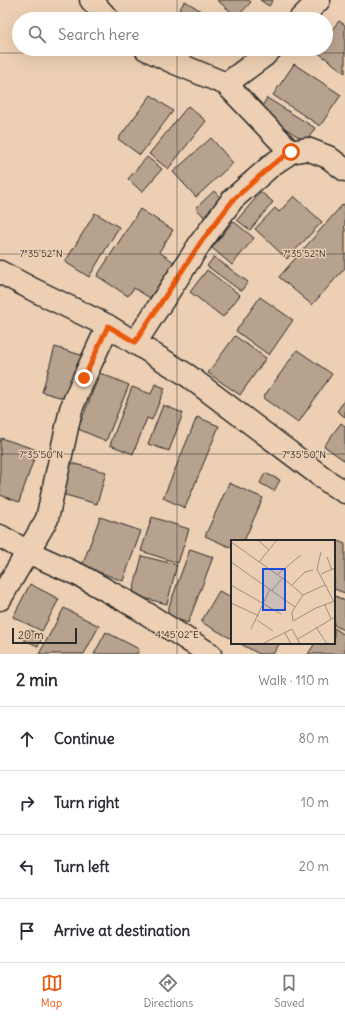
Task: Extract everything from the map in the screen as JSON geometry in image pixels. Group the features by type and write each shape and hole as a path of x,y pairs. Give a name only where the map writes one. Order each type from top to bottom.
{"street":[{"path":"91,0 102,12"},
{"path":"307,12 319,0"},
{"path":"161,56 226,84 291,152"},
{"path":"226,84 264,56"},
{"path":"135,342 201,242 234,199 273,164 291,152 307,149 328,157 345,170"},
{"path":"0,272 108,326 187,375 345,492"},
{"path":"0,599 47,519 71,409 108,326"},
{"path":"0,536 28,552 81,576 138,608 210,654"}],"building":[{"path":"217,0 249,0 251,2 242,12 231,12"},
{"path":"260,0 273,0 269,6"},
{"path":"185,1 203,12 178,12"},
{"path":"339,21 345,25 345,73 323,56 333,56 333,28"},
{"path":"294,64 341,95 320,126 273,95"},
{"path":"151,95 173,111 140,155 118,139"},
{"path":"267,98 315,128 306,142 259,111"},
{"path":"188,106 206,121 168,169 149,154"},
{"path":"211,138 233,163 196,197 173,172"},
{"path":"147,157 162,169 142,192 128,179"},
{"path":"214,191 224,201 205,218 196,208"},
{"path":"261,192 273,202 250,230 237,220"},
{"path":"294,196 322,222 287,259 255,229 275,208 279,212"},
{"path":"343,204 345,205 345,268 312,305 279,277"},
{"path":"140,209 173,230 159,252 174,262 150,298 134,288 128,296 97,276"},
{"path":"95,213 119,227 89,277 65,262"},
{"path":"233,221 254,238 232,265 212,248"},
{"path":"214,257 248,282 241,291 207,266"},
{"path":"207,270 240,295 223,317 190,292"},
{"path":"260,297 293,320 269,355 236,331"},
{"path":"235,336 266,358 240,395 208,373"},
{"path":"55,347 84,356 70,400 42,392"},
{"path":"297,350 332,374 298,423 263,398"},
{"path":"100,373 129,385 106,441 78,429"},
{"path":"155,384 165,388 152,420 147,418 133,454 110,445 132,387 151,394"},
{"path":"345,400 345,417 337,411"},
{"path":"163,405 183,413 169,451 148,444"},
{"path":"197,417 219,426 185,508 163,498"},
{"path":"341,423 345,426 345,461 324,446"},
{"path":"1,438 37,450 19,502 0,495"},
{"path":"71,463 106,472 97,504 62,494"},
{"path":"265,473 280,480 274,491 260,483"},
{"path":"229,483 263,498 244,540 231,540 231,548 205,536"},
{"path":"100,517 141,531 123,581 82,566"},
{"path":"152,517 189,529 178,563 141,551"},
{"path":"338,541 345,544 345,593 335,589 335,549"},
{"path":"190,549 213,557 188,623 166,615"},
{"path":"142,556 177,565 167,604 132,595"},
{"path":"30,584 59,599 42,631 13,617"},
{"path":"219,591 231,597 231,638 201,622"},
{"path":"335,596 345,601 345,631 335,626"},
{"path":"64,608 99,626 84,654 39,654"},
{"path":"335,629 345,635 345,654 308,654 314,644 335,644"},
{"path":"29,630 43,636 38,646 24,640"},
{"path":"106,632 139,649 137,654 94,654"},
{"path":"241,644 279,644 273,654 259,654"}],"route":[{"path":"84,378 108,326 135,342 201,242 234,199 273,164 291,152"}]}
